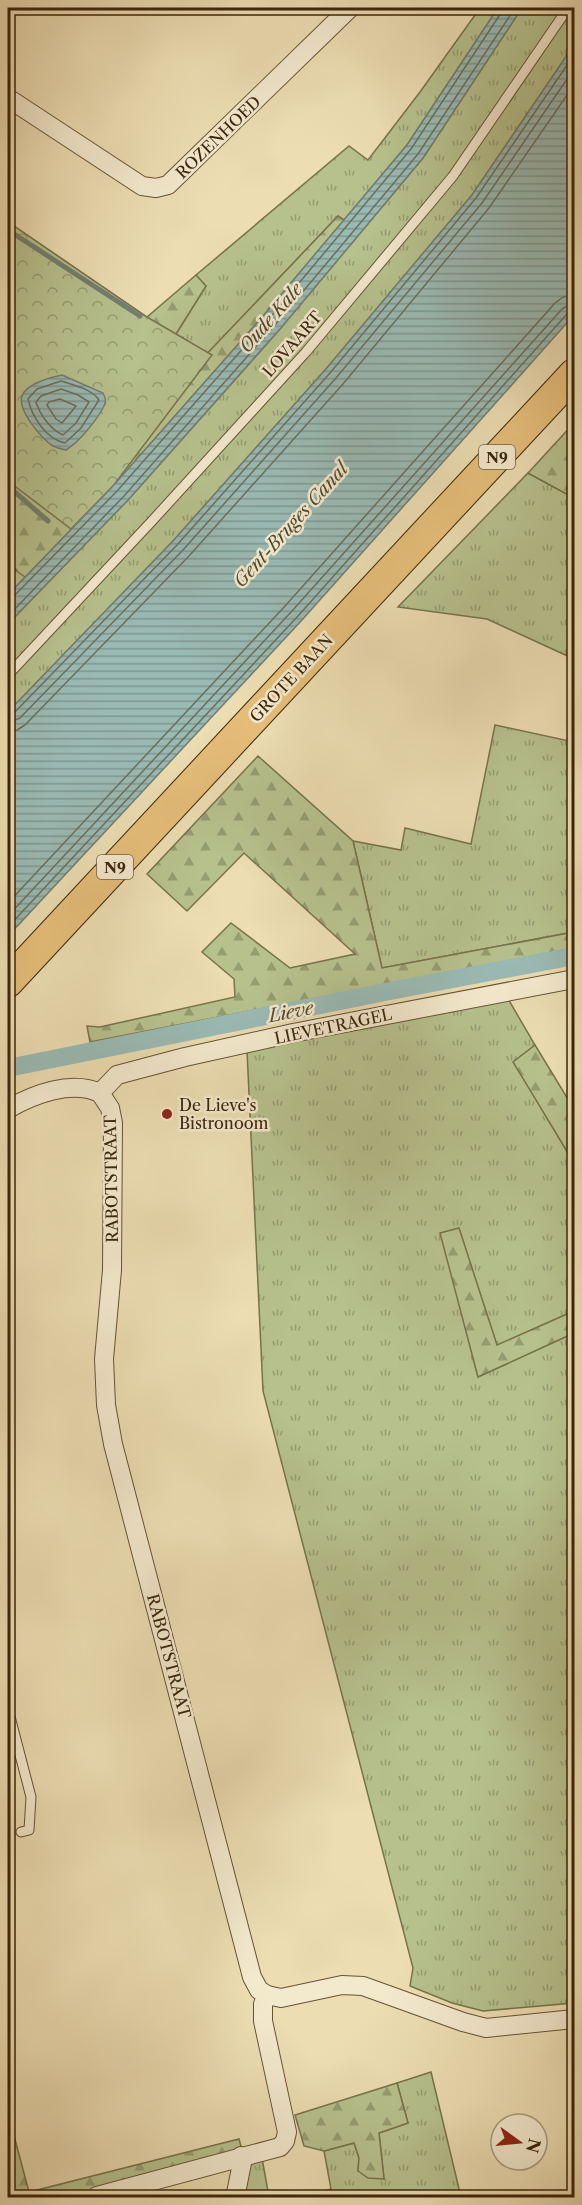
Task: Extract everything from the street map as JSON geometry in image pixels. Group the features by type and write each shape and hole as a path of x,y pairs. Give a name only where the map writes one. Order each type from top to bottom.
{"main road":[{"name":"GROTE BAAN","path":"8,982 574,374"}],"street":[{"name":"ROZENHOED","path":"8,98 142,186 156,188 168,185 350,8"},
{"name":"LIEVETRAGEL","path":"100,1093 117,1076 185,1057 293,1033 574,979"},
{"name":"RABOTSTRAAT","path":"8,1109 29,1098 78,1087 100,1093 110,1108 113,1123 112,1270 104,1359 106,1405 111,1434 252,1977 259,1989 267,1995"},
{"path":"97,2196 280,2147 285,2141 287,2132 263,2021 263,2004 267,1995 281,1998 342,1986 363,1986 486,2028 574,2019"},
{"path":"235,2198 242,2163 241,2156"}],"lane":[{"name":"LOVAART","path":"8,675 314,343 453,176 568,8"},
{"path":"8,1709 30,1797 28,1830 21,1832"}],"green space":[{"path":"480,8 498,8 407,145 344,220 338,216 202,359 176,334 206,286 196,275 349,146 368,160"},
{"path":"522,8 574,8 574,45 472,195 326,369 173,541 8,712 8,624 128,500 280,329 423,158"},
{"path":"338,216 344,220 264,315 113,486 8,595 8,580 17,570 8,563 8,222 147,317 196,275 206,286 176,334 202,359"},
{"path":"8,222 147,317 212,355 113,486 71,529 8,481"},
{"path":"574,423 574,498 528,473"},
{"path":"528,473 574,498 574,659 487,619 398,607"},
{"path":"8,565 25,577 8,595"},
{"path":"495,725 574,742 574,932 382,968 353,841 401,850 405,828 471,844"},
{"path":"258,756 353,841 382,968 574,932 574,948 90,1042 87,1026 100,1027 235,997 234,979 202,952 231,923 290,968 355,954 244,853 187,911 147,874"},
{"path":"507,997 535,1045 514,1062 574,1163 574,1311 497,1346 459,1229 441,1233 478,1377 574,1333 574,2003 483,2011 452,2003 410,1986 413,1968 263,1391 247,1051"},
{"path":"535,1045 574,1109 574,1163 513,1062"},
{"path":"459,1228 497,1345 574,1311 574,1333 478,1377 440,1233"},
{"path":"431,2072 461,2197 351,2198 342,2193 338,2197 301,2198 331,2189 324,2151 354,2143 359,2158 358,2171 384,2179 379,2133 408,2123 397,2083"},
{"path":"397,2083 408,2123 379,2133 384,2179 368,2178 358,2171 359,2158 354,2143 324,2151 304,2146 295,2115"},
{"path":"12,2128 29,2192 239,2139 242,2150 74,2197 8,2198 8,2129"},
{"path":"262,2158 269,2197 239,2198 246,2163"}],"water":[{"name":"Oude Kale","path":"498,8 522,8 423,158 280,329 128,500 8,624 8,595 113,486 264,315 407,145"},
{"name":"Gent-Bruges Canal","path":"574,45 574,315 302,620 8,936 8,712 173,541 326,369 472,195"},
{"path":"62,375 103,393 106,401 92,424 66,450 53,446 43,437 32,424 21,402 28,388 46,379"}],"waterway":[{"path":"8,230 140,316"},
{"path":"8,486 48,521"},
{"name":"Lieve","path":"8,1068 574,956"}],"place":[{"name":"De Lieve's Bistronoom","path":"167,1114"}]}
